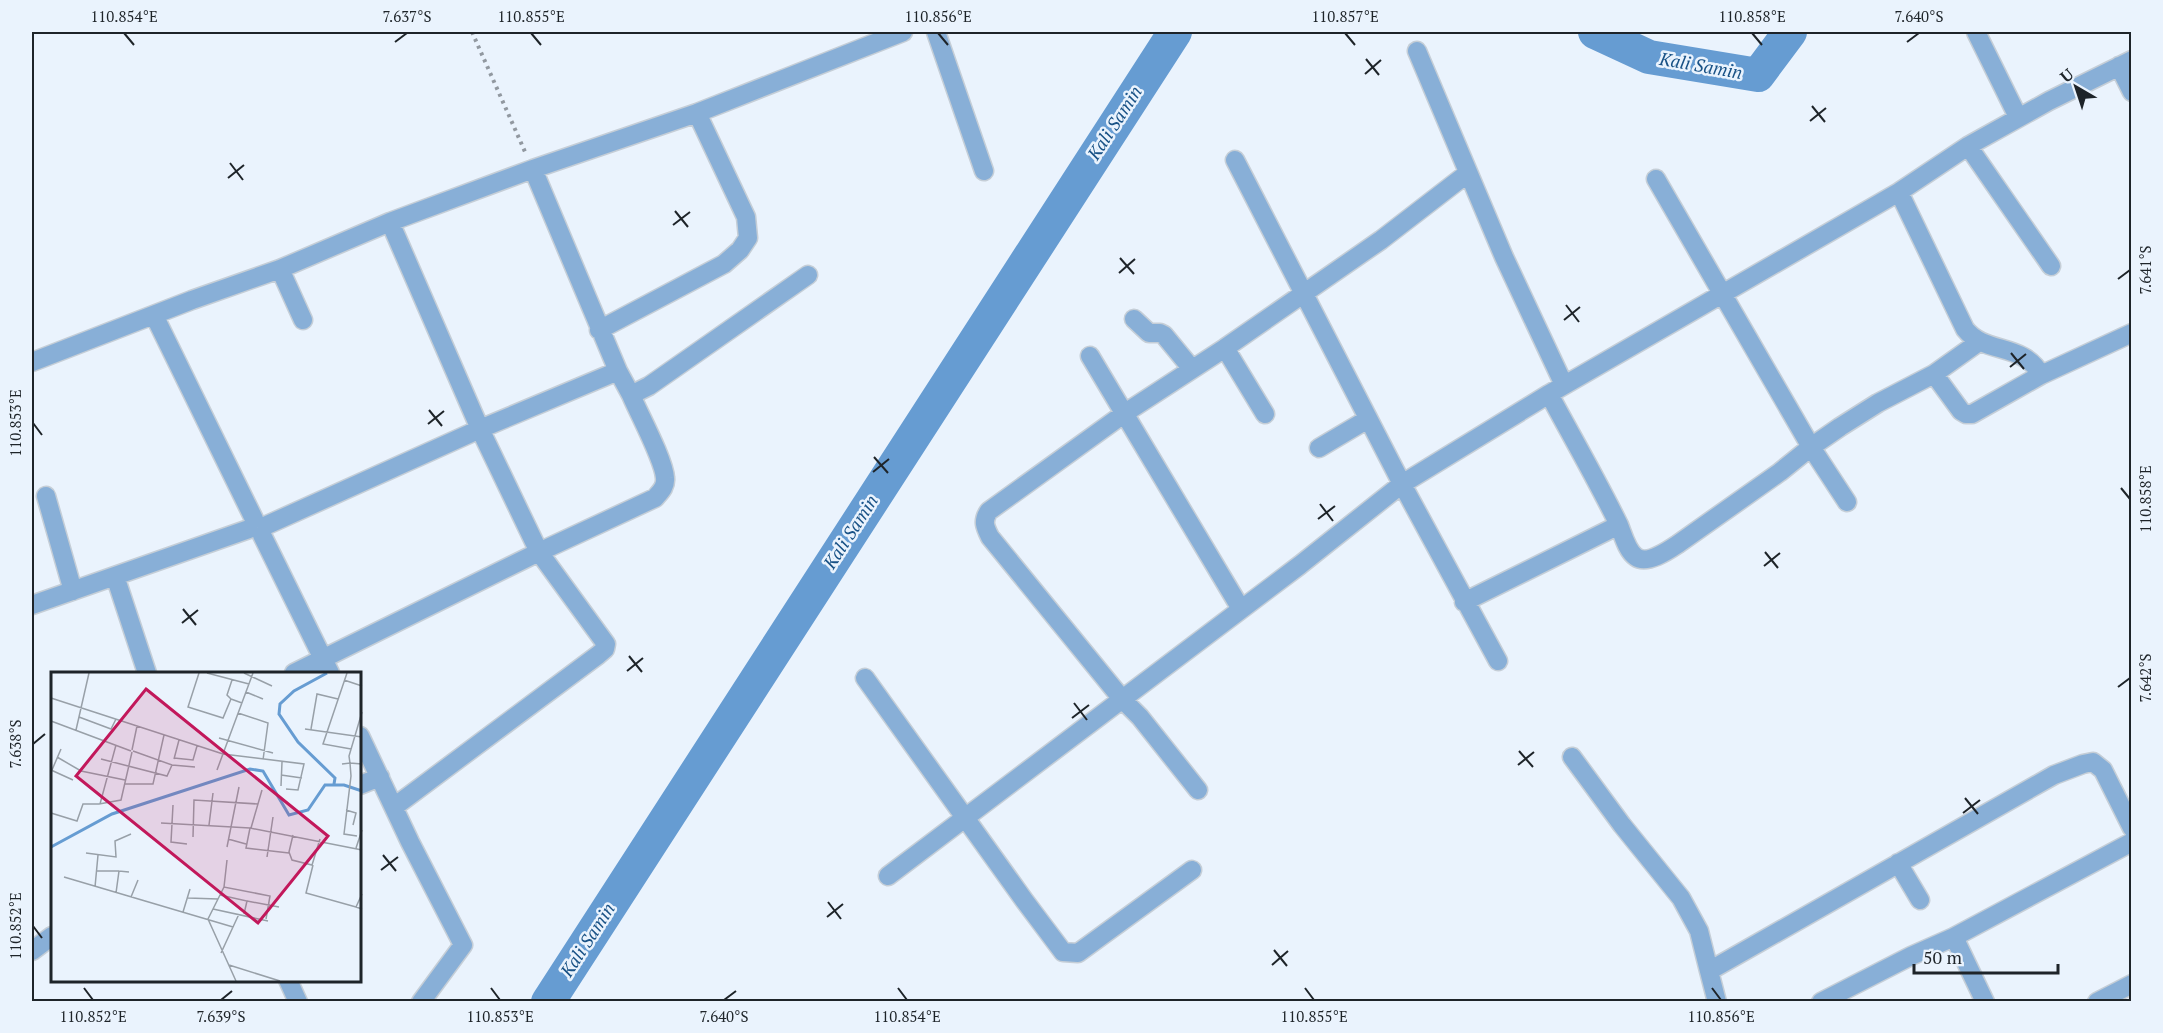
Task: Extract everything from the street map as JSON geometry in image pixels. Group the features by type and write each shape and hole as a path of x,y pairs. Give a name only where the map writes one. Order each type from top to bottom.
{"street":[{"path":"32,362 192,300 280,269 390,222 697,112 903,32"},
{"path":"936,32 984,171"},
{"path":"1976,32 2018,117"},
{"path":"1417,51 1557,389 1631,552 1636,558 1644,559 1667,551 1780,472 1811,447 1878,403 1934,374 1979,342"},
{"path":"888,876 1300,565 1402,484 1557,389 1899,192 1968,146 2018,117 2125,63 2132,92"},
{"path":"599,330 724,264 740,250 748,238 746,217 697,112"},
{"path":"1968,146 2051,266"},
{"path":"1235,160 1402,484 1498,661"},
{"path":"299,672 326,666 539,552 655,498 663,489 665,478 662,464 632,395 599,330 533,169"},
{"path":"1198,790 990,537 984,524 985,517 1125,413 1225,348 1381,240 1468,173"},
{"path":"1656,179 1811,447 1846,502"},
{"path":"1899,192 1965,329 1979,342 2028,358 2041,375"},
{"path":"390,222 480,429 539,552 605,640 605,649 394,807"},
{"path":"280,269 303,320"},
{"path":"632,395 649,386 808,274"},
{"path":"154,315 326,666"},
{"path":"1134,319 1149,333 1164,335 1192,369"},
{"path":"1934,374 1961,411 1972,414 2041,375 2132,333"},
{"path":"1225,348 1265,414"},
{"path":"1090,356 1241,609"},
{"path":"32,604 258,527 618,371"},
{"path":"1319,448 1368,419"},
{"path":"46,496 74,591"},
{"path":"1464,602 1619,525"},
{"path":"115,576 147,672"},
{"path":"865,678 1063,952 1078,953 1093,944 1192,870"},
{"path":"362,740 414,851 463,945 421,1002"},
{"path":"1572,757 1622,825 1681,898 1699,931 1717,1002"},
{"path":"1709,971 2054,775 2083,764 2093,762 2103,770 2132,828"},
{"path":"362,784 380,777"},
{"path":"1821,1002 1911,956 1954,937 2132,842"},
{"path":"1898,863 1920,900"},
{"path":"32,951 51,937"},
{"path":"1954,937 1985,1002"},
{"path":"288,982 298,1002"},
{"path":"2097,1002 2132,984"}],"path":[{"path":"472,32 533,169"}],"waterway":[{"name":"Kali Samin","path":"548,1002 1175,32"},
{"name":"Kali Samin","path":"1595,32 1649,57 1758,75 1790,32"}]}
